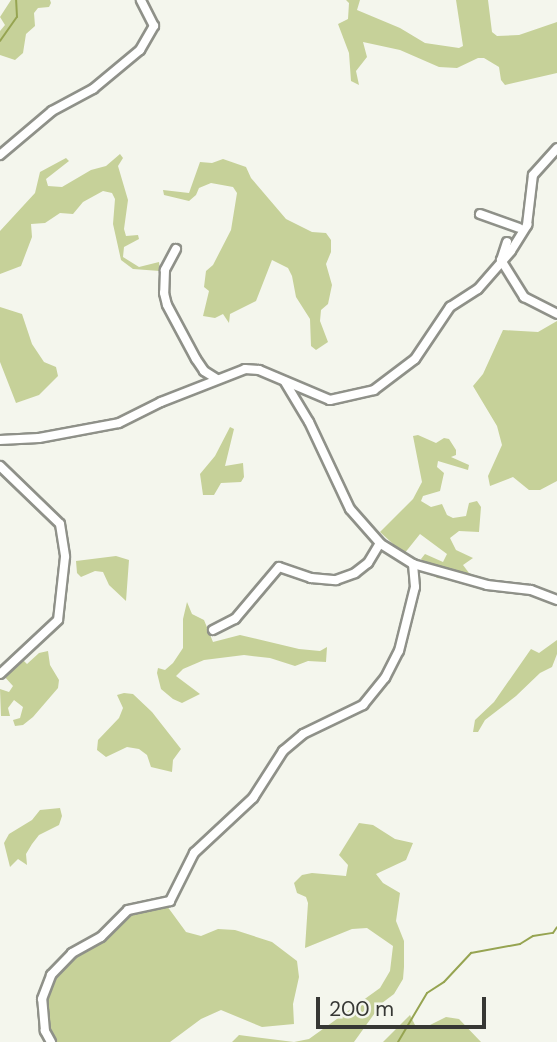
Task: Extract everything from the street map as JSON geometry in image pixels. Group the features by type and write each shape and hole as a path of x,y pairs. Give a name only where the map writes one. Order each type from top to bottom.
{"street":[{"path":"0,155 52,111 93,89 140,50 154,26 141,0"},
{"path":"0,440 39,438 119,423 217,379 254,369 285,382 296,383 330,400 374,390 415,359 450,307 476,291 502,263 527,225 530,187 535,169 557,148"},
{"path":"480,214 519,228"},
{"path":"507,242 502,263 524,297 557,314"},
{"path":"176,249 165,271 164,298 196,359 217,379"},
{"path":"285,382 309,422 351,509 380,543 413,564 486,585 531,590 557,600"},
{"path":"0,466 60,524 65,557 58,620 0,674"},
{"path":"213,630 235,619 279,567 311,578 336,580 355,573 368,563 380,543"},
{"path":"51,1042 45,1031 42,999 51,975 72,953 101,937 128,910 170,901 194,853 253,798 272,766 290,744 339,714 357,708 380,686 392,667 404,634 415,587 413,564"}],"green space":[{"path":"11,0 50,0 51,3 49,7 38,8 34,13 35,26 26,34 23,53 15,60 0,55 0,31 5,25 0,17"},
{"path":"346,0 360,0 357,10 400,28 425,43 459,48 463,46 456,0 488,0 492,32 497,36 519,35 557,22 557,73 505,85 501,80 499,67 484,58 457,68 439,67 400,50 363,42 367,57 356,71 359,85 351,81 349,53 338,24 348,19 349,3"},
{"path":"120,154 123,158 118,166 128,200 124,229 126,236 138,235 139,239 124,247 123,257 139,267 159,262 160,271 133,269 121,260 113,224 115,199 112,193 103,191 83,202 73,214 60,213 45,223 31,224 32,237 21,266 0,274 0,231 35,193 40,172 66,158 69,161 46,179 48,186 62,187 91,170 106,166"},
{"path":"223,159 246,167 251,178 286,219 312,232 326,233 331,240 331,252 326,264 332,285 328,304 321,310 320,321 328,342 316,350 311,346 310,319 296,297 292,276 288,268 272,260 256,301 230,314 229,323 223,314 215,318 203,316 209,291 204,287 206,271 213,265 231,230 237,193 233,187 211,183 199,188 189,201 164,195 163,190 189,193 200,162 212,163"},
{"path":"0,307 22,314 32,344 44,362 56,367 58,376 39,395 16,403 0,362"},
{"path":"557,321 557,481 540,490 529,490 513,477 490,486 488,476 502,445 497,426 473,386 483,374 503,330 538,332"},
{"path":"230,427 234,429 225,466 243,463 244,477 241,482 221,483 214,495 203,495 200,474 215,456"},
{"path":"418,435 436,443 444,438 449,439 456,450 456,455 451,457 469,465 468,470 438,461 437,467 444,473 440,491 423,496 421,501 431,507 442,504 447,515 453,518 466,516 469,503 477,501 481,507 479,532 459,531 450,538 456,550 473,558 463,565 469,573 481,578 480,585 437,578 431,573 421,559 425,554 443,562 447,554 420,534 404,554 380,532 413,499 422,482 413,436"},
{"path":"116,556 129,560 126,601 109,585 103,572 95,571 81,577 77,573 76,561"},
{"path":"187,602 192,614 204,620 213,642 240,635 299,649 320,651 327,647 326,662 308,661 295,666 270,658 244,655 204,660 183,669 176,676 200,694 182,703 161,689 157,673 158,668 165,670 173,663 183,648 183,619"},
{"path":"557,640 557,654 552,667 540,673 485,720 478,732 473,732 475,720 494,702 531,649 539,653"},
{"path":"48,651 50,665 59,680 58,688 33,717 23,725 15,726 13,720 20,718 23,707 14,700 8,708 10,716 1,716 0,689 9,692 13,686 3,675 21,658 27,664 39,653"},
{"path":"133,694 152,712 181,749 173,760 172,772 151,767 147,755 139,749 127,747 106,757 97,750 98,740 119,718 123,708 117,695"},
{"path":"60,808 62,816 59,825 39,835 26,854 27,865 18,859 10,867 4,843 9,834 32,820 40,810"},
{"path":"359,823 373,825 395,839 413,843 406,860 376,874 383,883 400,893 396,921 404,941 403,979 394,994 382,1003 354,1042 294,1042 309,1039 380,988 390,971 393,946 367,928 352,929 305,948 308,903 306,897 297,893 294,883 302,875 312,873 346,876 348,865 339,855"},
{"path":"167,906 186,932 201,936 218,929 235,930 272,942 297,961 299,977 293,1004 294,1024 262,1027 221,1010 201,1019 170,1042 56,1042 48,1030 44,997 51,980 73,955 133,910"},
{"path":"410,1015 416,1027 422,1029 446,1017 459,1019 481,1042 383,1042"},
{"path":"239,1035 294,1042 232,1042"}],"waterway":[{"path":"0,41 17,17 16,0"},
{"path":"398,1042 427,993 444,982 471,953 520,944 533,936 553,933 557,927"}]}
